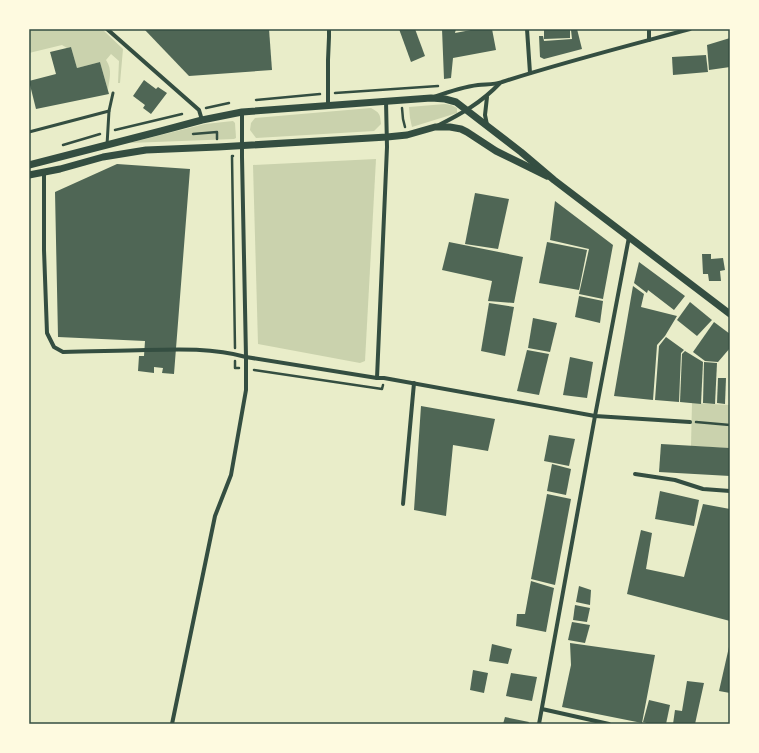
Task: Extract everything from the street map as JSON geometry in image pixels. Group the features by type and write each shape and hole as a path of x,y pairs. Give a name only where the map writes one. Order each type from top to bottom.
{"street":[{"path":"107,29 199,110 202,120"},
{"path":"328,29 328,105"},
{"path":"527,29 530,73"},
{"path":"648,29 648,40"},
{"path":"431,98 455,89 501,83 530,73 690,29"},
{"path":"29,175 60,169 103,157 146,150 242,146 407,135 435,127 467,110 486,97 501,83"},
{"path":"486,97 485,115 487,126"},
{"path":"29,164 168,130 202,120 242,112 431,98 446,99 456,102 467,110 527,156 554,180 730,314"},
{"path":"377,378 387,137 386,101"},
{"path":"172,724 215,516 231,475 246,390 242,112"},
{"path":"435,127 450,126 461,129 496,151 554,180"},
{"path":"44,172 44,250 47,333 54,347 63,352 176,349 235,354 246,357 414,383 595,416 690,422"},
{"path":"539,724 629,236"},
{"path":"403,504 414,383"},
{"path":"635,474 675,480 703,489 730,490"},
{"path":"542,709 609,724"}],"lane":[{"path":"107,145 109,111 113,93"},
{"path":"29,132 109,111"}],"path":[{"path":"400,88 403,119 407,135"},
{"path":"232,165 235,368 246,368 382,389 384,378"},
{"path":"690,422 730,425"},
{"path":"724,424 730,425"}],"green space":[{"path":"29,29 102,29 123,49 120,83 118,83 119,61 111,54 106,60 110,71 108,90 100,62 77,68 71,47 67,48 62,45 29,53"},
{"path":"445,104 457,108 457,113 412,127 409,107"},
{"path":"371,108 378,113 381,121 381,124 374,131 256,138 250,130 251,123 255,118"},
{"path":"233,121 235,123 236,138 234,139 129,143 205,124"},
{"path":"376,159 365,361 360,363 258,344 253,165"},
{"path":"692,403 730,405 730,448 691,446"}],"building":[{"path":"144,29 269,29 272,70 189,76"},
{"path":"399,29 415,29 425,56 411,62"},
{"path":"442,29 456,29 455,33 476,29 492,29 496,50 453,58 451,78 444,79"},
{"path":"544,29 570,29 570,38 544,39"},
{"path":"577,29 582,49 544,59 540,57 539,36 543,36 544,41 572,39 571,30"},
{"path":"730,38 730,67 709,70 707,45"},
{"path":"71,47 77,68 100,62 109,94 36,109 29,81 56,74 50,52"},
{"path":"706,55 708,72 673,75 672,57"},
{"path":"144,80 156,89 158,87 167,93 151,114 143,108 145,105 133,96"},
{"path":"117,164 190,169 174,374 162,373 163,368 154,367 154,373 138,371 139,356 144,356 145,341 58,337 55,192"},
{"path":"475,193 509,199 498,249 465,244"},
{"path":"555,201 613,245 603,299 579,294 589,249 550,240"},
{"path":"449,242 523,257 514,303 488,301 492,281 442,270"},
{"path":"547,242 587,250 579,290 539,283"},
{"path":"702,254 711,254 711,259 723,258 725,270 720,271 721,281 709,281 708,274 703,274"},
{"path":"639,262 685,296 674,310 648,290 647,293 634,283"},
{"path":"633,286 644,294 641,307 677,316 665,336 657,345 653,400 614,396"},
{"path":"579,296 603,301 600,323 575,317"},
{"path":"690,302 712,320 697,336 677,320"},
{"path":"489,303 514,307 505,356 481,351"},
{"path":"533,318 557,323 550,352 528,348"},
{"path":"714,322 730,334 730,348 718,362 705,361 693,352"},
{"path":"666,337 684,350 681,353 679,402 655,400 659,346"},
{"path":"527,350 549,354 539,395 517,391"},
{"path":"685,351 703,362 701,404 680,402 682,354"},
{"path":"570,357 593,362 587,398 563,395"},
{"path":"704,362 717,363 715,404 703,403"},
{"path":"718,378 726,378 725,404 717,403"},
{"path":"421,406 495,419 488,451 453,445 446,516 414,510"},
{"path":"549,435 575,439 569,466 544,461"},
{"path":"661,444 730,448 730,476 659,472"},
{"path":"552,464 571,469 566,495 547,491"},
{"path":"660,491 699,500 694,526 655,519"},
{"path":"547,494 571,499 555,585 531,579"},
{"path":"703,504 730,509 730,621 627,594 641,530 652,533 646,569 684,577"},
{"path":"531,581 554,588 546,632 516,626 517,614 525,614"},
{"path":"579,586 591,590 590,605 576,602"},
{"path":"575,605 590,608 587,622 573,620"},
{"path":"572,622 590,625 585,643 568,640"},
{"path":"570,643 655,655 642,723 562,707 571,665"},
{"path":"492,644 512,649 508,664 489,661"},
{"path":"730,647 730,693 719,691"},
{"path":"473,670 488,673 484,693 470,690"},
{"path":"511,673 537,677 532,701 506,696"},
{"path":"687,681 704,683 695,724 673,724 675,710 682,711"},
{"path":"649,700 670,705 666,724 650,724 643,722"},
{"path":"505,717 529,722 528,724 503,724"}]}
